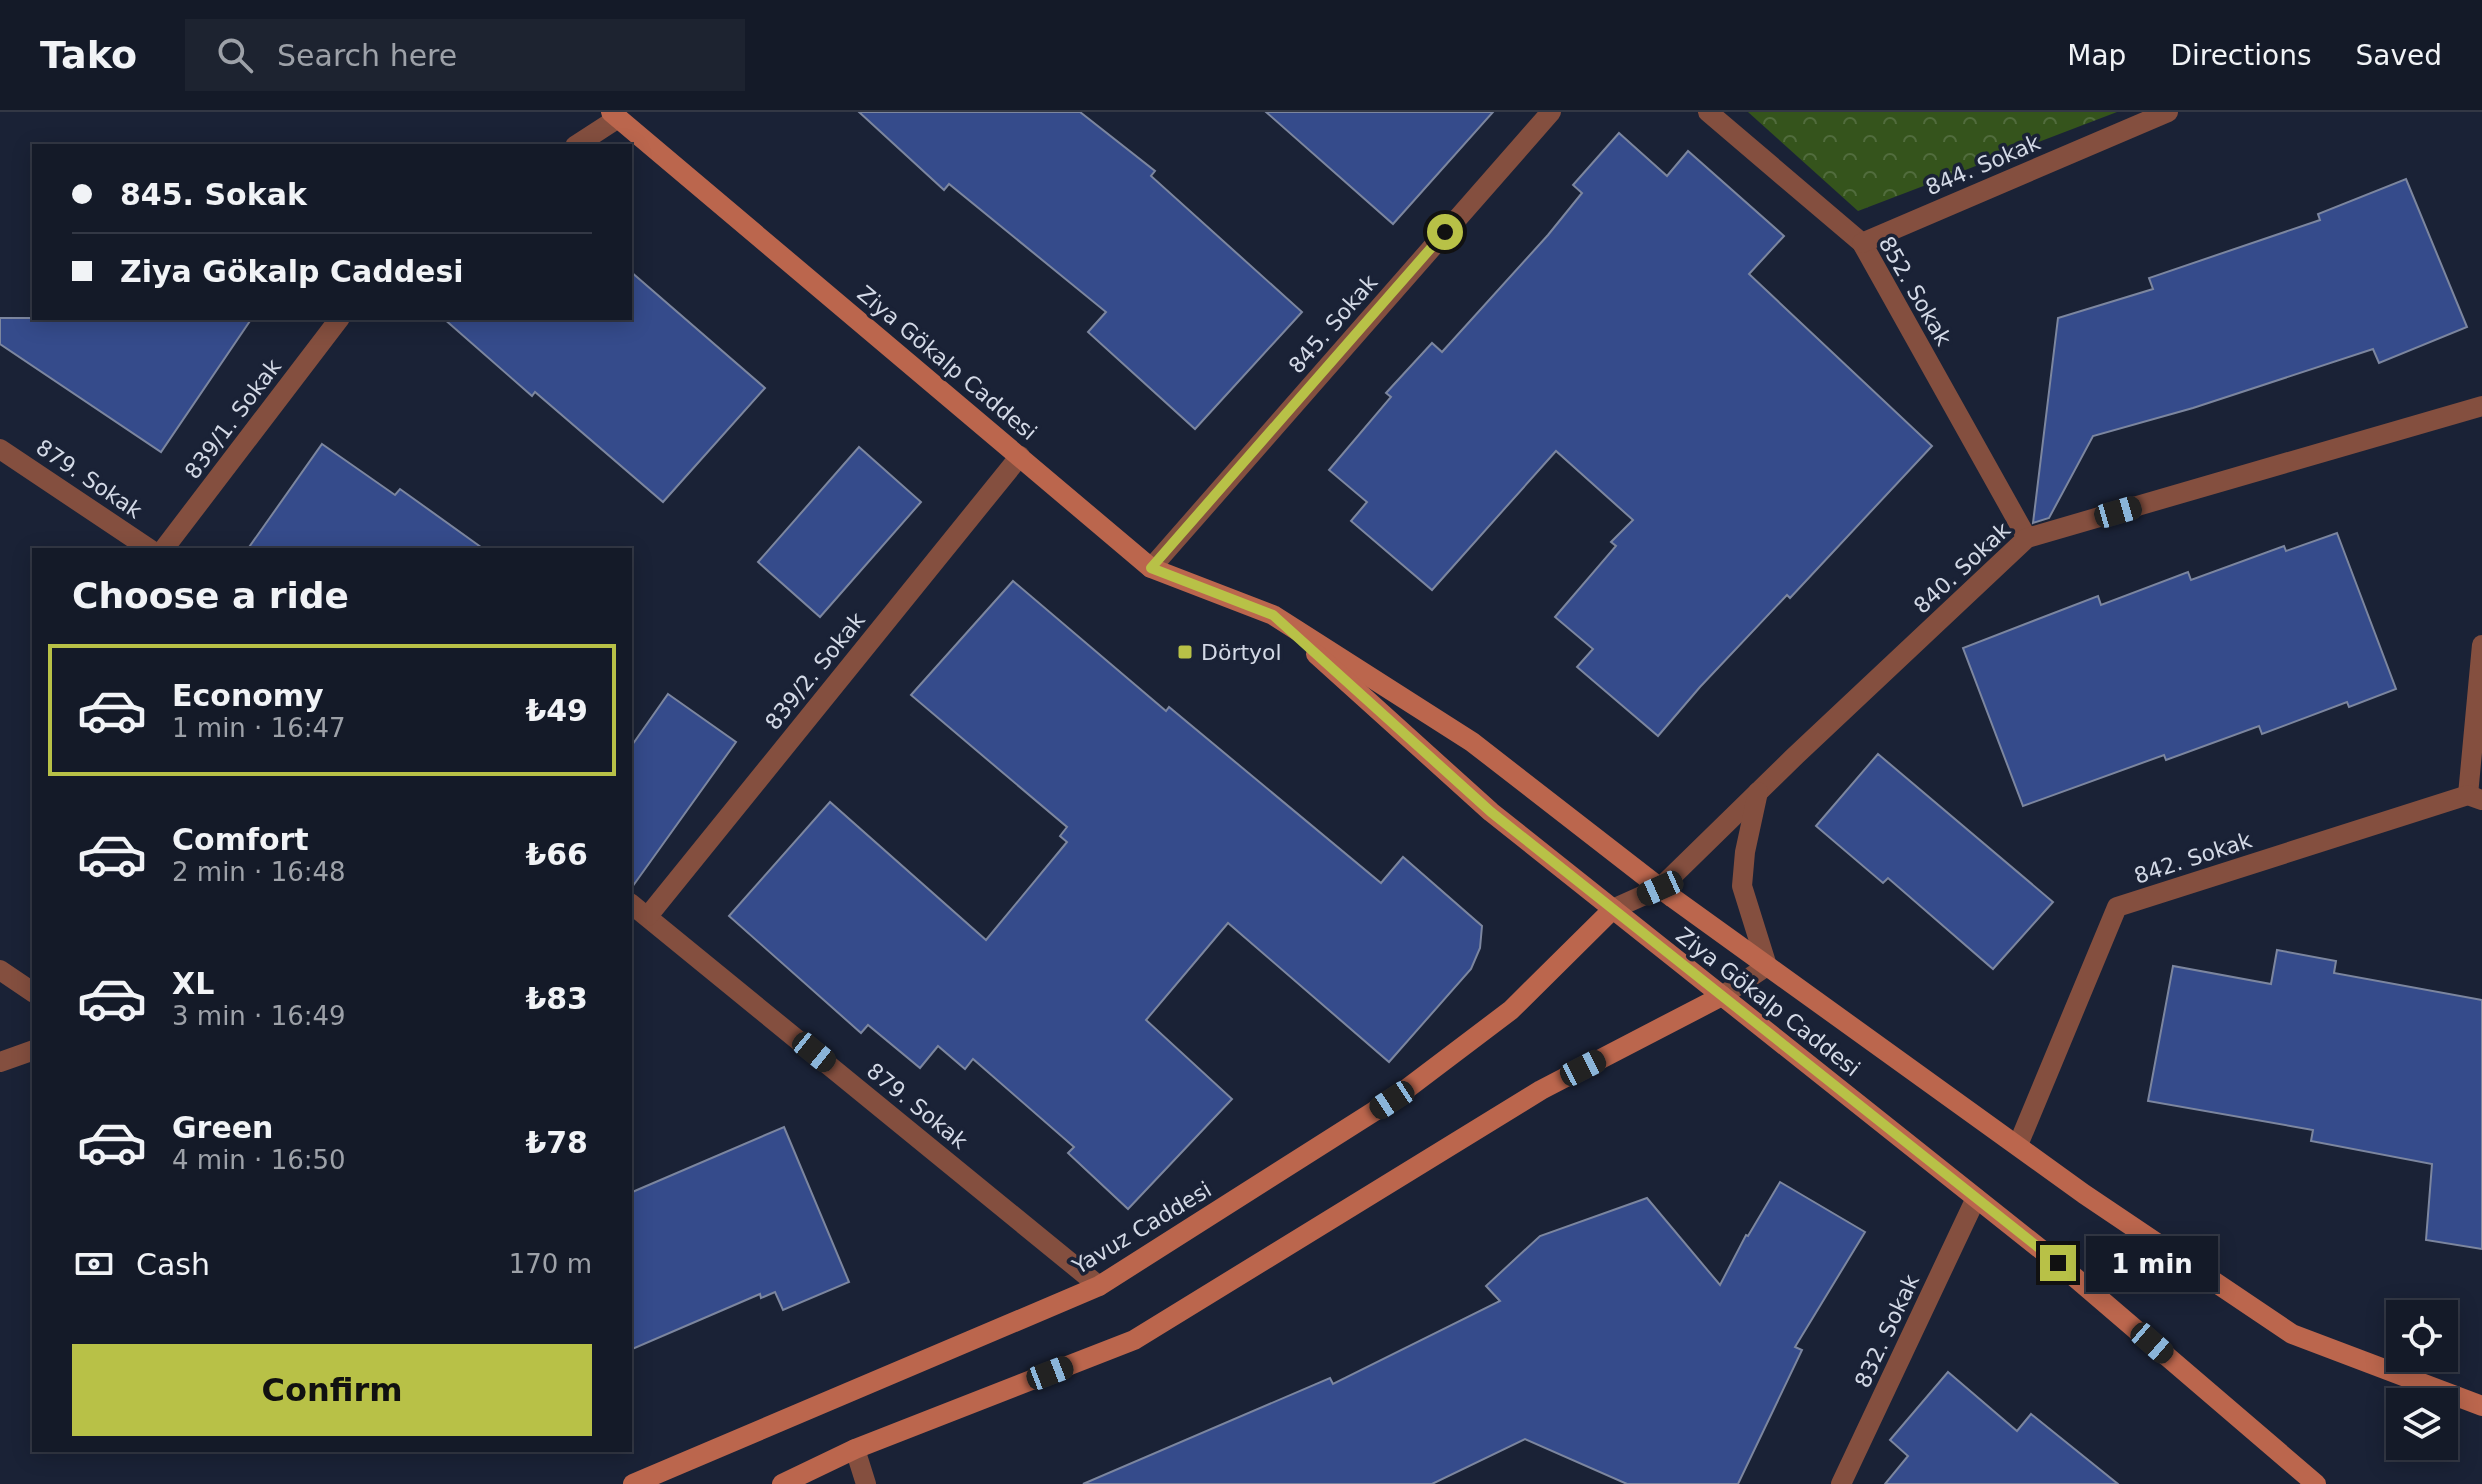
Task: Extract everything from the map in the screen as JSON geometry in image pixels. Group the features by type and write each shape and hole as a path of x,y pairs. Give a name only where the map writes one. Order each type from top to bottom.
{"main road":[{"name":"Ziya Gökalp Caddesi","path":"614,115 1151,568 1273,615 1472,742 1660,888 1767,966 2084,1194 2292,1334 2482,1406"},
{"name":"Ziya Gökalp Caddesi","path":"1273,615 1491,812 2058,1263 2316,1484"},
{"name":"Yavuz Caddesi","path":"633,1484 1099,1286 1392,1100 1511,1010 1613,909"},
{"path":"782,1484 855,1449 1134,1340 1541,1090 1722,996"}],"street":[{"name":"845. Sokak","path":"1151,568 1551,112"},
{"name":"852. Sokak","path":"1708,112 1862,243 2027,538"},
{"name":"844. Sokak","path":"1862,243 2168,112"},
{"path":"578,144 614,115"},
{"name":"839/1. Sokak","path":"165,548 338,320"},
{"name":"840. Sokak","path":"1660,888 2027,538 2482,406"},
{"name":"879. Sokak","path":"0,449 148,548"},
{"name":"839/2. Sokak","path":"648,916 1020,456"},
{"path":"2475,798 2482,645"},
{"path":"1722,996 1767,966 1742,886 1745,852 1758,792"},
{"name":"842. Sokak","path":"2018,1145 2117,907 2475,798"},
{"path":"1613,909 1660,888"},
{"name":"879. Sokak","path":"632,904 1099,1286"},
{"path":"0,970 32,992"},
{"path":"0,1062 32,1051"},
{"name":"832. Sokak","path":"1841,1484 1976,1198"},
{"path":"855,1449 866,1484"}],"green space":[{"path":"1748,112 2117,112 1858,211"}],"building":[{"path":"859,112 1080,112 1155,171 1151,176 1302,312 1195,429 1088,332 1106,312 949,184 944,190"},
{"path":"1266,112 1493,112 1393,224"},
{"path":"1619,133 1667,176 1688,151 1784,236 1749,274 1932,446 1790,598 1787,595 1700,687 1658,736 1577,667 1593,649 1555,617 1616,546 1611,542 1633,520 1556,451 1432,590 1351,521 1367,502 1329,470 1391,397 1386,393 1432,343 1442,352 1548,235 1582,193 1573,185"},
{"path":"2406,179 2467,327 2379,363 2373,349 2193,408 2093,436 2049,518 2033,523 2058,318 2153,289 2149,278 2320,220 2318,214"},
{"path":"632,273 765,388 663,502 535,392 532,396 445,320 632,320"},
{"path":"0,318 251,320 161,452 0,344"},
{"path":"322,444 395,495 400,489 482,548 248,548"},
{"path":"859,447 921,502 820,617 758,562"},
{"path":"2337,533 2396,689 2349,707 2347,702 2262,734 2259,726 2166,760 2164,755 2023,806 1963,648 2098,596 2101,605 2188,572 2191,580 2284,546 2286,551"},
{"path":"1013,581 1166,711 1169,707 1381,883 1403,857 1482,926 1480,948 1471,969 1389,1062 1228,923 1146,1020 1232,1099 1128,1209 1068,1153 1074,1147 973,1059 965,1069 938,1046 920,1068 868,1025 861,1033 729,916 830,802 986,940 1067,842 1060,836 1067,827 911,695"},
{"path":"668,694 736,742 632,887 632,745"},
{"path":"1878,754 2053,902 1993,969 1888,878 1883,883 1816,826"},
{"path":"2277,950 2336,961 2334,973 2482,1000 2482,1249 2426,1240 2432,1164 2311,1141 2313,1130 2148,1101 2173,966 2271,984"},
{"path":"784,1127 849,1282 783,1310 775,1292 761,1298 760,1294 632,1349 632,1192"},
{"path":"1780,1182 1865,1232 1795,1347 1802,1350 1738,1484 1627,1484 1525,1439 1432,1484 1083,1484 1330,1378 1333,1384 1500,1301 1486,1286 1540,1236 1647,1198 1720,1285 1746,1235"},
{"path":"1948,1372 2017,1431 2031,1414 2118,1484 1885,1484 1908,1456 1890,1440"}],"place":[{"name":"Dörtyol","path":"1185,652"}],"route":[{"path":"1445,232 1151,568 1273,615 1491,812 2058,1263"}]}
